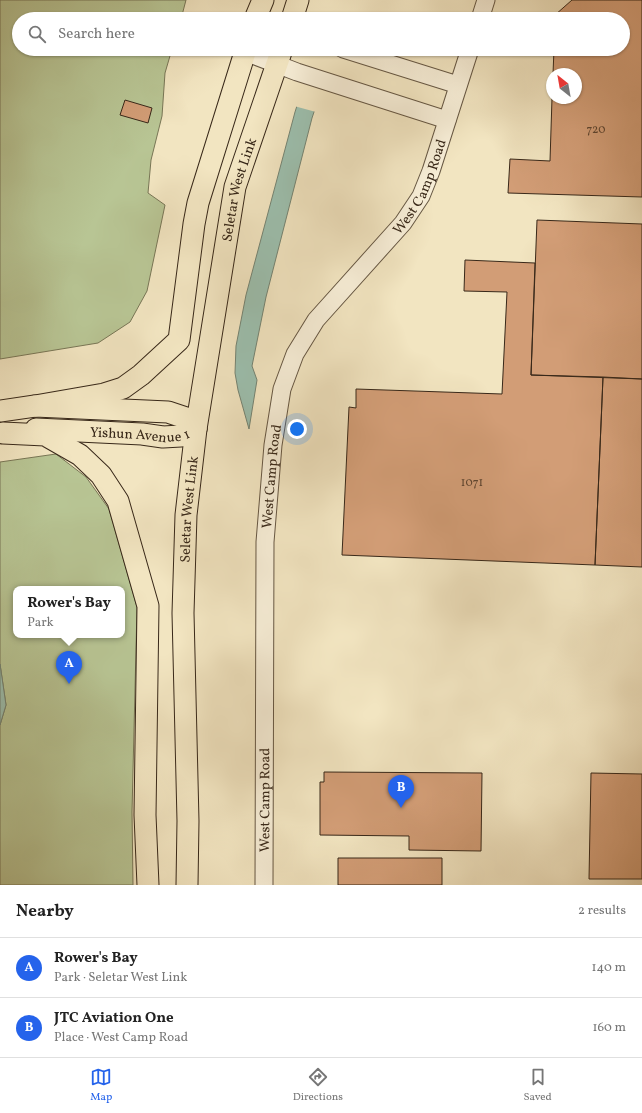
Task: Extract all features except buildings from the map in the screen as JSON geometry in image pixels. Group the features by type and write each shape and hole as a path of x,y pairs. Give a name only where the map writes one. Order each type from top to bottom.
{"main road":[{"path":"258,12 263,0"},
{"path":"294,12 298,0"},
{"path":"35,406 104,394 123,388 141,375 179,340 198,203 243,56"},
{"name":"Seletar West Link","path":"187,885 188,821 184,613 186,515 196,429 235,187 279,56"},
{"name":"Yishun Avenue 1","path":"0,411 35,406 168,412 186,418 196,429 181,436 163,437 142,434 41,428 2,433"},
{"path":"2,433 45,435 80,455 101,475 118,501 148,606 145,814 148,885"}],"street":[{"path":"482,12 486,0"},
{"name":"West Camp Road","path":"279,56 306,74 447,120"},
{"path":"366,56 458,85"},
{"name":"West Camp Road","path":"264,885 265,542 273,445 282,389 295,354 316,320 403,223 421,196 431,171 468,56"}],"shaded area":[{"path":"0,0 186,0 183,12 12,12 12,56 170,56 165,73 162,116 151,160 148,193 165,205 147,291 130,322 98,343 0,359"},
{"path":"313,56 333,56 312,118 266,297 252,366 257,380 249,429 238,390 235,373 236,346 246,295 295,112"},
{"path":"56,454 86,477 109,509 137,607 132,812 133,885 0,885 0,725 6,705 0,664 0,462"},
{"path":"0,664 6,705 0,725"}],"pier":[{"path":"328,0 354,0 350,12 324,12"},
{"path":"311,56 335,56 316,112 294,106"}],"place":[{"name":"Rower's Bay","path":"69,684"},
{"name":"JTC Aviation One","path":"401,808"}]}
